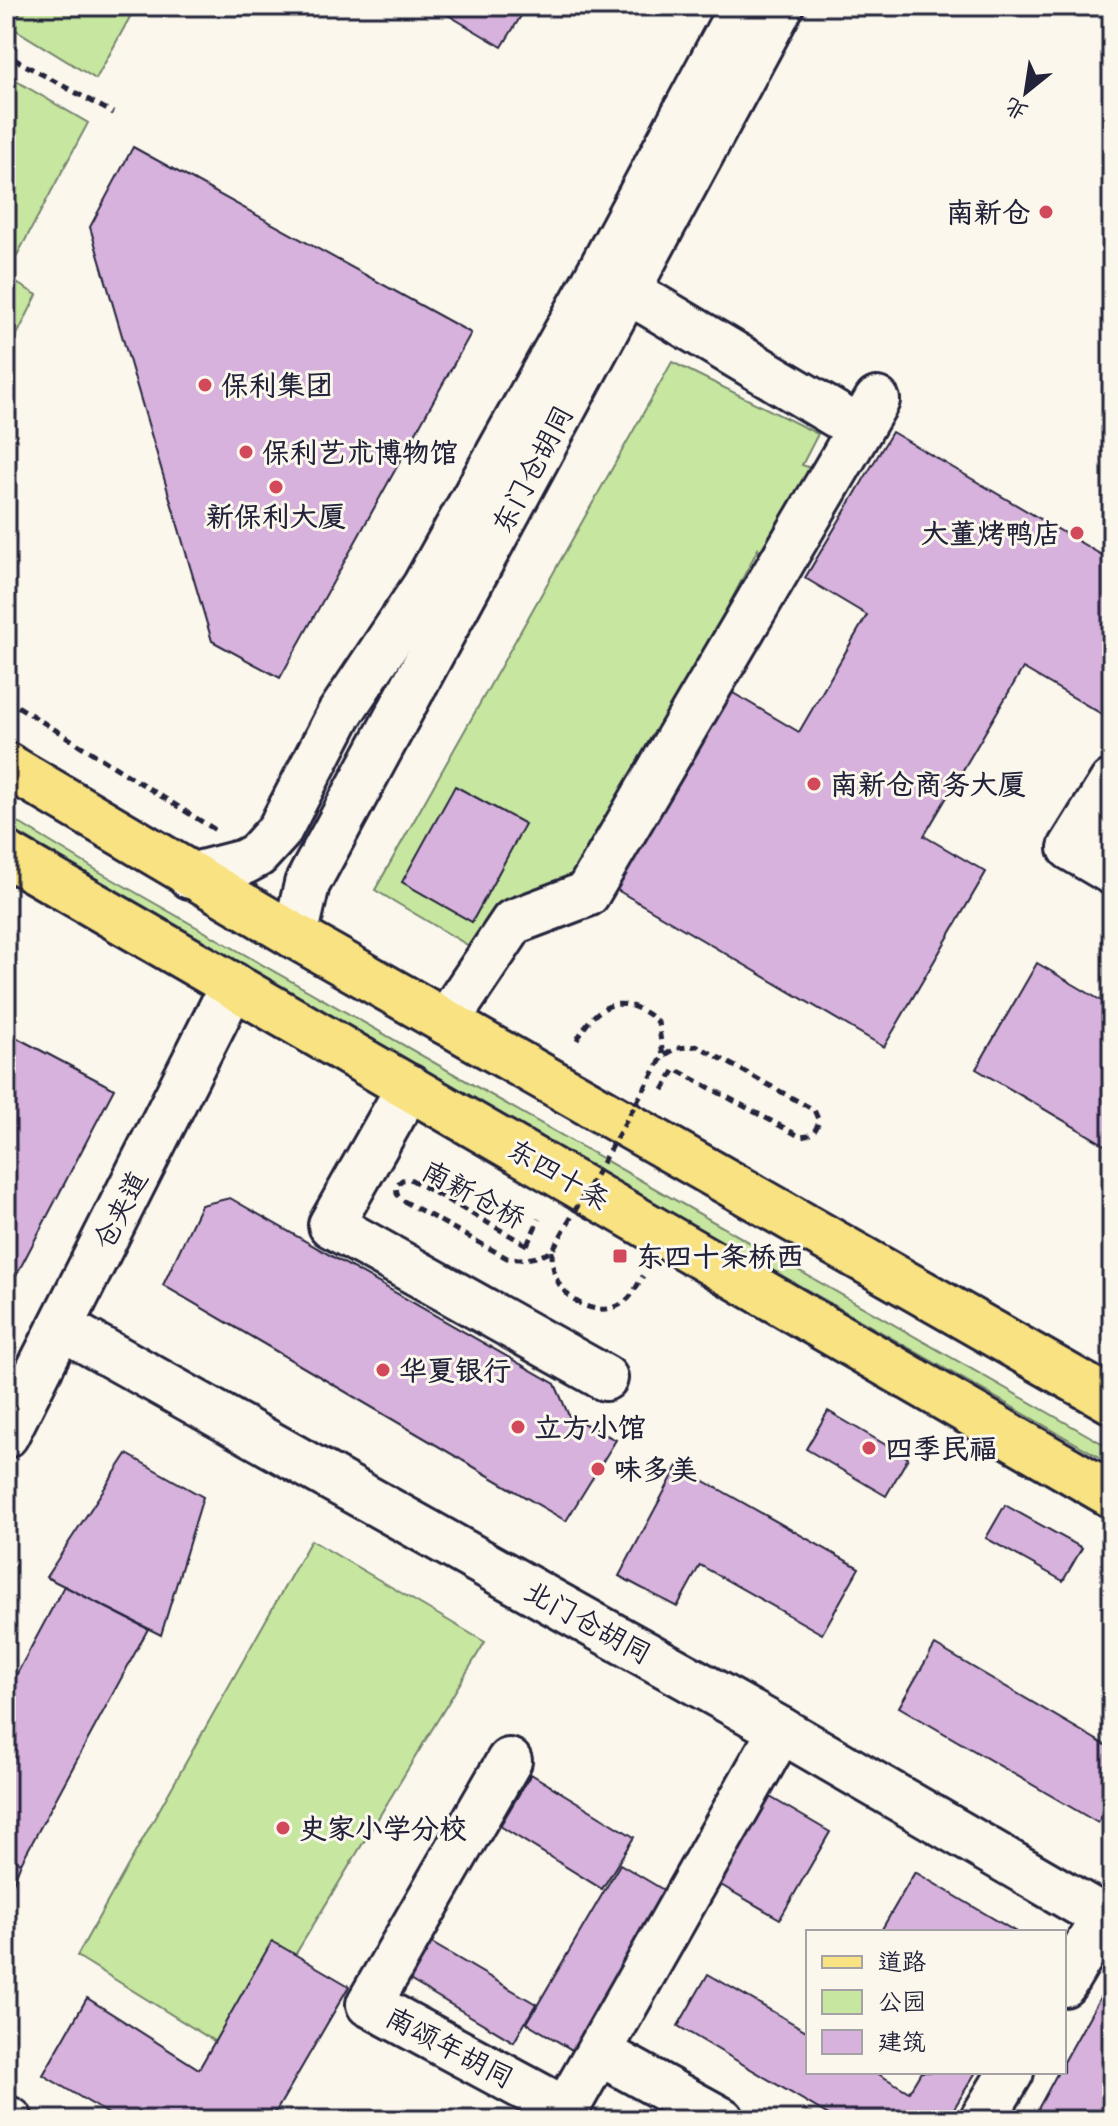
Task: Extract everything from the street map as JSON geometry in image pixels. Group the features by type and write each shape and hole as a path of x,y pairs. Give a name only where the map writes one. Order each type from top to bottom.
{"main road":[{"path":"6,765 190,876 1112,1401"},
{"name":"东四十条","path":"6,854 1112,1495"}],"street":[{"name":"东门仓胡同","path":"257,855 279,831 339,715 425,586 592,286 742,6"},
{"name":"东门仓胡同","path":"295,936 307,884 781,6"},
{"path":"446,1022 513,922 587,894 868,414 628,291"},
{"path":"1112,782 1071,848 1112,872"},
{"path":"190,876 244,862 257,855"},
{"name":"仓夹道","path":"6,1435 233,985"},
{"path":"409,1087 331,1225 605,1378"},
{"name":"北门仓胡同","path":"61,1327 781,1730 1108,1920"},
{"path":"563,2115 781,1730"},
{"name":"南颂年胡同","path":"509,1761 369,2004 563,2115"},
{"path":"1066,1981 1108,1920"},
{"path":"600,2053 722,2120"},
{"path":"982,2120 1010,2074"}],"path":[{"path":"6,47 14,59 113,113"},
{"path":"6,699 257,855"},
{"path":"577,1040 588,1019 599,1010 613,1004 629,1003 658,1022 663,1056 677,1048 698,1046 814,1110 819,1121 817,1129 809,1136 801,1137 675,1069 663,1090"},
{"name":"南新仓桥","path":"539,1219 527,1245 410,1179 402,1180 396,1186 402,1200 507,1258 526,1260 552,1251 663,1056"},
{"path":"552,1251 552,1268 568,1296 581,1305 597,1310 611,1309 623,1303 643,1276"}],"green space":[{"path":"23,6 136,6 96,79 13,28"},
{"path":"6,75 88,123 6,276"},
{"path":"6,277 37,295 6,357"},
{"path":"672,362 818,434 802,465 811,468 759,553 758,549 582,886 476,950 375,890"},
{"path":"6,815 98,871 1112,1449 1112,1464 6,835"},
{"path":"311,1540 485,1642 235,2054 77,1956"}],"building":[{"path":"433,6 527,6 502,47"},
{"name":"新保利大厦","path":"133,147 471,333 280,678 212,641 90,227"},
{"name":"南新仓商务大厦","path":"892,432 1112,561 1112,708 1107,717 1023,668 924,836 986,872 884,1047 612,887 728,690 799,732 867,615 805,578"},
{"path":"455,786 525,824 472,922 402,882"},
{"path":"1037,963 1112,1007 1112,1149 976,1069"},
{"path":"6,1032 114,1089 6,1295"},
{"path":"230,1198 555,1384 569,1416 616,1440 566,1521 163,1285 201,1205"},
{"path":"828,1411 908,1458 886,1496 806,1449"},
{"path":"127,1454 203,1497 161,1635 46,1577"},
{"path":"678,1466 859,1568 822,1634 700,1565 677,1607 619,1576"},
{"path":"1005,1505 1082,1548 1063,1581 986,1538"},
{"path":"64,1586 148,1629 21,1863 6,1855 6,1694"},
{"path":"935,1645 1112,1749 1112,1799 1098,1823 899,1707"},
{"path":"531,1774 634,1837 602,1889 500,1826"},
{"path":"770,1797 830,1832 780,1919 719,1884"},
{"path":"6,1855 21,1863 6,1901"},
{"path":"620,1864 667,1892 574,2051 527,2023"},
{"path":"915,1872 1013,1930 884,1930"},
{"path":"272,1941 349,1986 271,2120 119,2120 43,2075 87,1998 199,2069"},
{"path":"430,1942 536,2004 514,2042 408,1979"},
{"path":"708,1974 806,2031 806,2074 878,2074 909,2092 920,2074 975,2074 947,2120 837,2120 678,2026"},
{"path":"1108,1983 1112,1985 1112,2118 1032,2120 1057,2074 1066,2074 1066,2058"}],"place":[{"name":"南新仓","path":"1046,212"},
{"name":"保利集团","path":"205,385"},
{"name":"保利艺术博物馆","path":"246,452"},
{"name":"新保利大厦","path":"276,487"},
{"name":"大董烤鸭店","path":"1077,533"},
{"name":"南新仓商务大厦","path":"814,784"},
{"name":"东四十条桥西","path":"620,1256"},
{"name":"华夏银行","path":"383,1370"},
{"name":"立方小馆","path":"518,1427"},
{"name":"四季民福","path":"869,1448"},
{"name":"味多美","path":"598,1469"},
{"name":"史家小学分校","path":"283,1828"}]}
